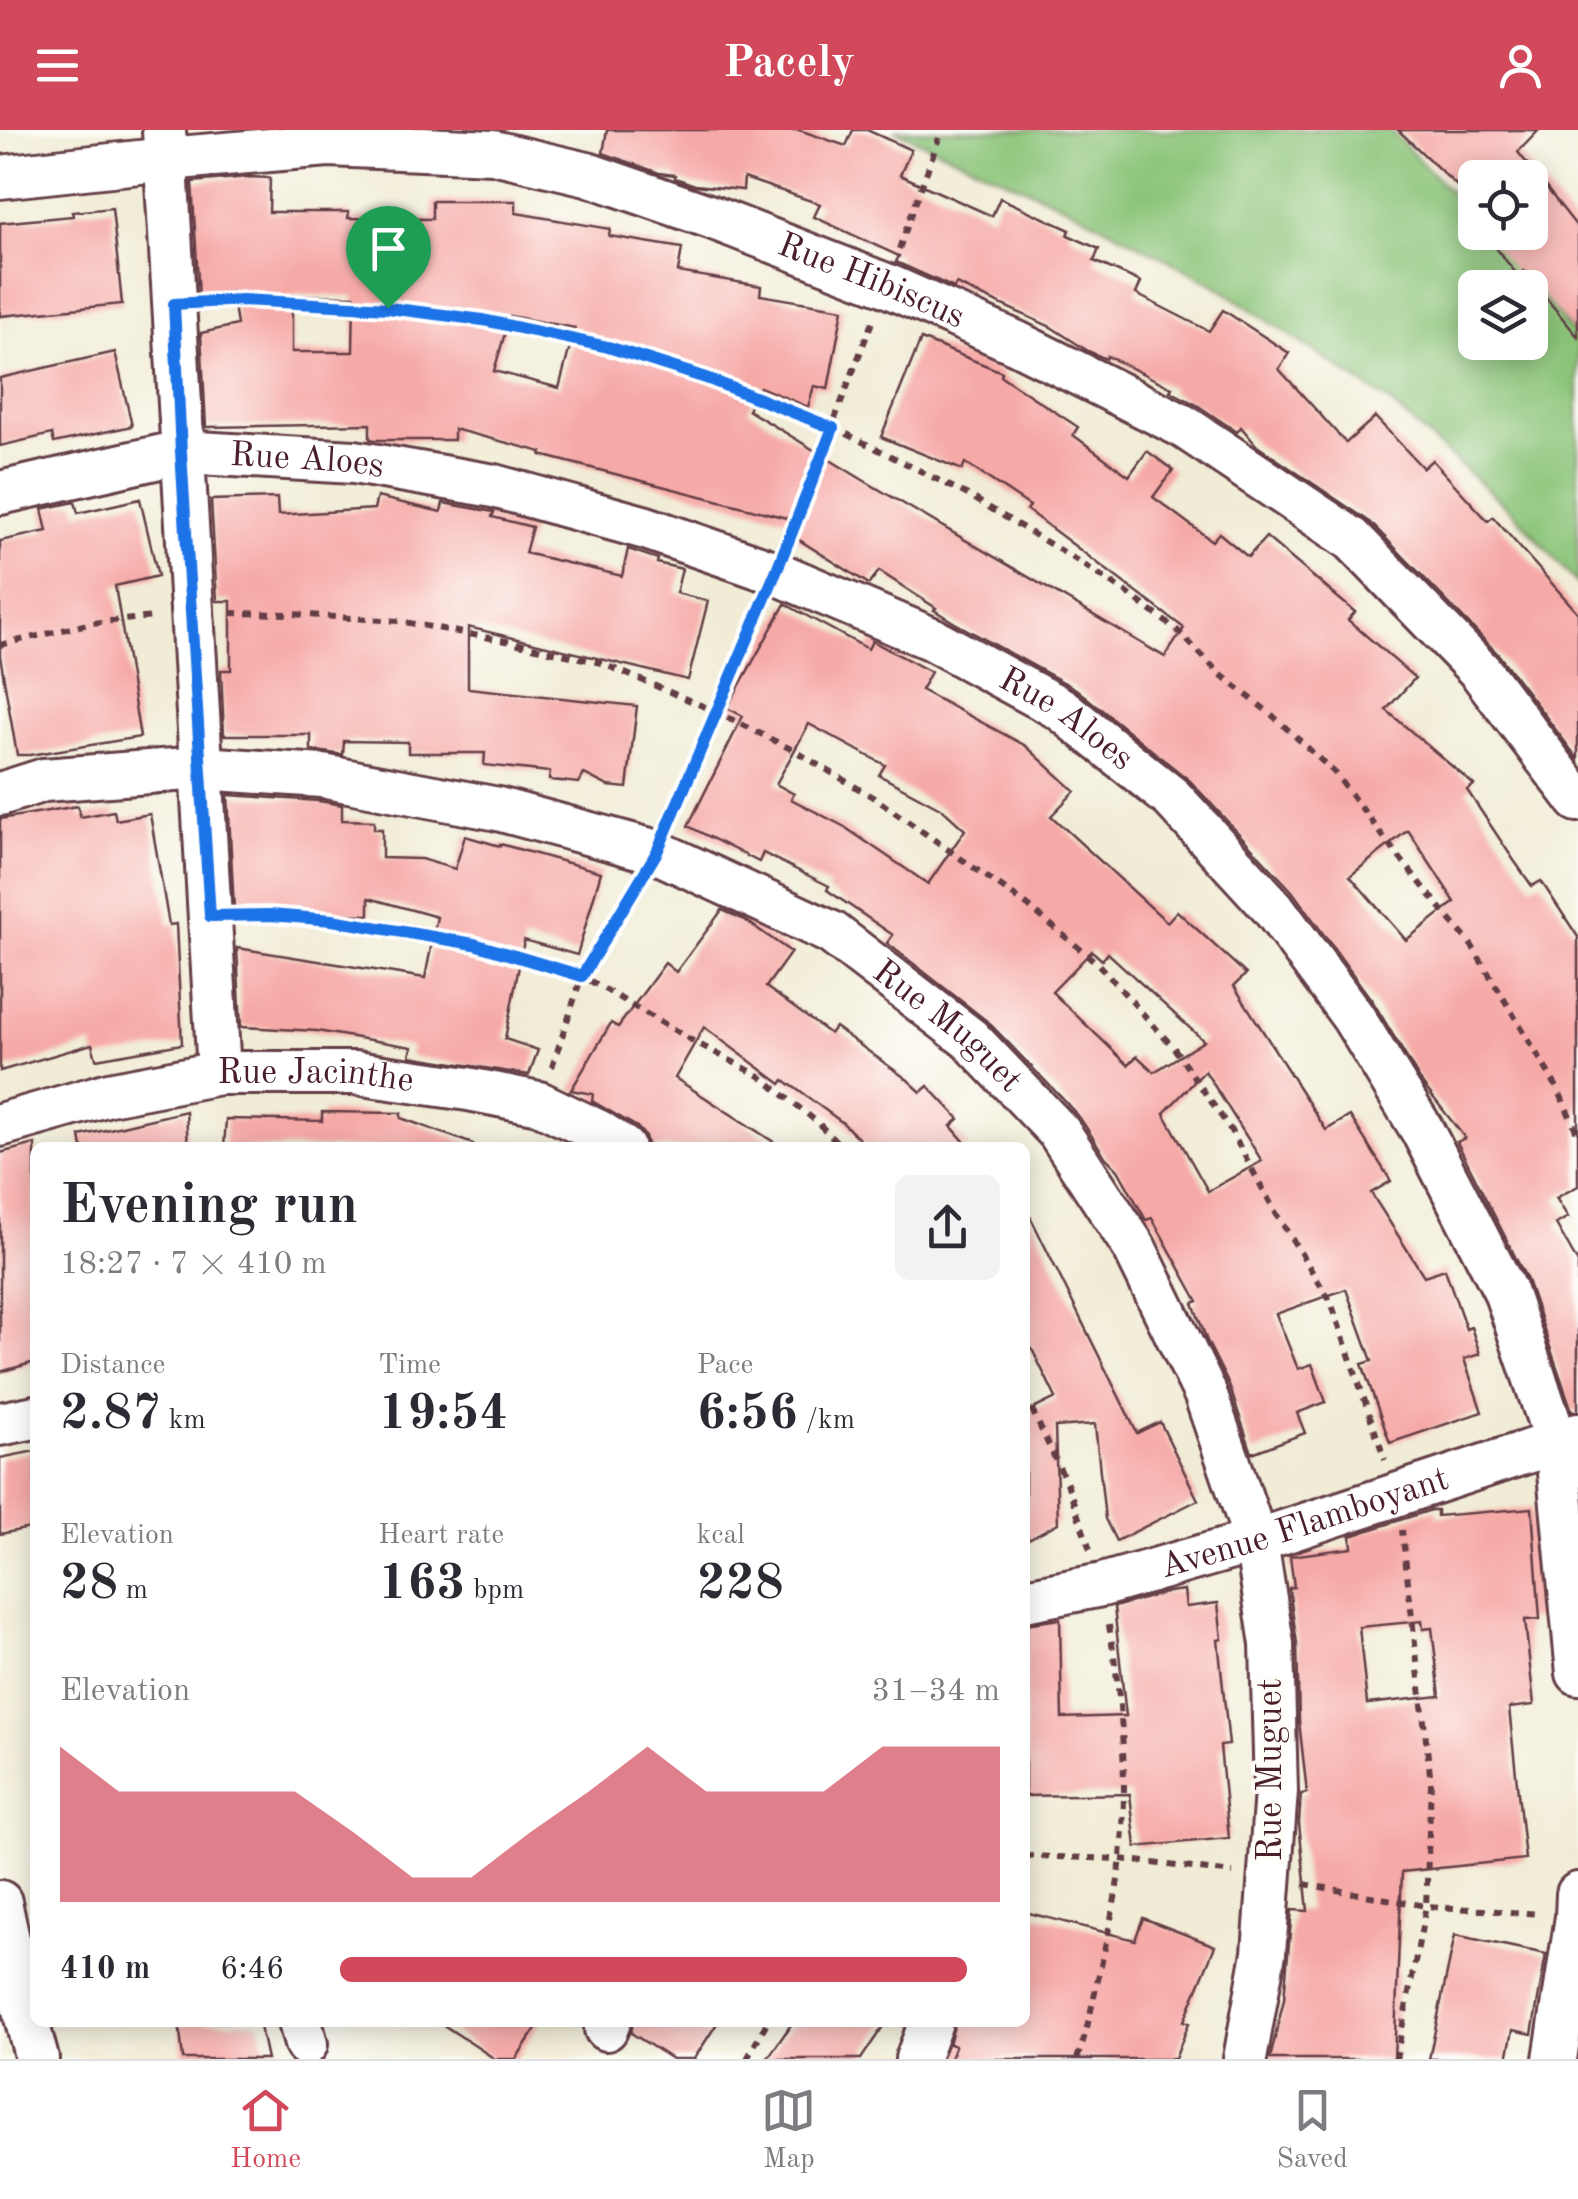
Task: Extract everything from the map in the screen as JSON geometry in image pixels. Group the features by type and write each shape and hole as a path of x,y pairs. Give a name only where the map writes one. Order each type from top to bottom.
{"street":[{"name":"Rue Hibiscus","path":"0,177 165,144 493,152 587,174 886,285 1183,426 1352,540 1480,671 1578,800"},
{"path":"165,144 219,1073"},
{"name":"Rue Aloes","path":"0,493 181,452 354,462 494,486 646,528 776,572 932,639 1061,709 1172,798 1274,908 1353,1017 1422,1130 1506,1292 1567,1438 1578,1674"},
{"name":"Rue Muguet","path":"0,794 44,780 201,768 322,776 498,809 657,852 832,933 970,1039 1059,1132 1134,1248 1205,1392 1256,1541 1272,1644 1276,1791 1264,1953 1245,2059"},
{"name":"Rue Jacinthe","path":"0,1125 109,1094 219,1073 355,1073 540,1103 615,1142"},
{"path":"0,1424 30,1418"},
{"name":"Avenue Flamboyant","path":"1030,1599 1102,1586 1256,1541 1567,1438"},
{"path":"1555,2059 1578,1894"},
{"path":"0,1902 37,2059"},
{"path":"918,2059 929,2027"}],"path":[{"path":"540,1103 582,976 657,852 776,572 939,138"},
{"path":"174,304 242,300 388,308 483,320 624,352 706,378 833,428 970,496 1126,592 1178,631 1220,674 1272,714 1334,772 1472,946 1558,1089 1578,1135"},
{"path":"0,645 92,623 192,613 290,614 399,621 506,640 602,663 717,712 795,751 876,799 1027,905 1097,963 1174,1048 1230,1129 1276,1215 1331,1302 1397,1496 1430,1783 1426,1906 1396,2059"},
{"path":"210,916 332,920 474,944 582,976 760,1076 837,1142"},
{"path":"1030,1406 1068,1486 1102,1586 1118,1673 1125,1773 1121,1858 1107,1937 1077,2059"},
{"path":"747,2059 764,2027"}],"green space":[{"path":"894,130 1390,130 1458,200 1458,250 1502,250 1519,270 1458,270 1458,360 1548,360 1548,304 1578,339 1578,585 1515,514 1388,401 1215,285 1072,209"}],"building":[{"path":"607,130 799,130 846,146 853,130 867,130 911,150 900,175 992,216 1000,198 1070,230 1068,235 1099,249 1094,261 1141,282 1136,294 1209,331 1223,310 1289,353 1279,369 1346,443 1375,417 1423,468 1432,460 1488,521 1493,517 1578,613 1578,759 1498,654 1370,522 1257,446 1241,427 1237,432 1170,391 1172,388 1107,356 1106,359 1088,351 1051,327 896,262 899,256 814,217 820,204 744,178 743,190 695,185 675,175 659,173 603,153"},
{"path":"1398,130 1539,130 1518,152 1524,160 1458,160 1458,187"},
{"path":"270,178 269,212 349,212 348,218 432,219 432,201 516,201 516,213 610,229 609,236 682,248 678,272 761,286 760,295 843,309 828,389 814,386 808,407 760,387 748,410 1165,657 1184,628 1027,510 1030,506 965,463 962,470 881,437 921,339 1002,372 1001,376 1078,427 1073,435 1129,476 1147,451 1173,470 1153,497 1212,541 1219,533 1248,557 1266,537 1355,612 1348,620 1415,678 1386,710 1474,785 1467,790 1513,859 1532,886 1541,881 1578,937 1578,1186 1556,1198 1568,1217 1556,1224 1578,1263 1578,1411 1572,1411 1527,1280 1457,1142 1465,1138 1422,1083 1373,1002 1292,891 1190,781 1076,689 955,623 879,571 869,584 793,536 802,522 454,429 454,440 375,440 370,439 370,424 206,427 201,333 237,325 232,292 199,296 192,182","holes":["292,295 354,296 353,352 292,352","510,316 575,328 559,388 494,371","1408,830 1455,902 1406,940 1350,876"]},
{"path":"1548,190 1578,228 1578,337 1548,300 1548,270 1513,270 1498,250 1548,250"},
{"path":"112,208 122,304 0,316 0,223"},
{"path":"115,352 132,426 54,443 52,434 0,446 0,378"},
{"path":"377,497 441,512 443,503 494,512 492,517 532,527 525,553 622,576 628,549 658,559 657,563 682,569 676,593 708,601 688,680 468,627 468,688 637,706 627,788 608,786 584,774 579,783 549,780 550,772 484,765 485,753 408,753 408,742 344,741 343,755 311,750 311,735 224,735 221,670 231,670 231,601 217,601 211,500 277,498 278,515 374,509"},
{"path":"140,499 158,576 115,586 140,737 17,755 0,656 0,541 47,531 42,509 75,502 78,513"},
{"path":"785,604 868,649 872,641 931,672 921,690 1026,746 1075,791 1051,816 1167,922 1177,911 1246,974 1234,986 1326,1130 1350,1116 1391,1181 1371,1193 1424,1276 1445,1269 1466,1329 1471,1327 1480,1354 1464,1359 1482,1412 1390,1443 1362,1364 1372,1361 1346,1289 1276,1314 1298,1369 1312,1364 1326,1402 1297,1413 1305,1433 1252,1453 1229,1385 1193,1303 1198,1301 1152,1218 1146,1220 1118,1170 1080,1118 988,1022 887,943 893,935 827,890 829,886 763,853 759,862 688,826 743,716 727,708","holes":["809,724 885,765 879,775 942,809 965,830 928,884 843,826 791,799 794,794 776,784","1092,951 1102,960 1108,953 1204,1041 1154,1072 1137,1056 1128,1065 1052,992","1205,1071 1262,1161 1208,1191 1164,1113"]},
{"path":"228,795 342,805 342,820 374,821 374,829 382,829 382,858 421,859 455,869 465,836 601,872 577,955 524,940 505,1039 538,1050 529,1075 410,1056 412,1047 317,1031 241,1027 237,948 425,978 437,917 369,898 369,915 237,912"},
{"path":"78,806 80,817 114,811 116,820 150,814 169,925 176,924 182,1044 96,1059 92,1044 0,1071 0,819"},
{"path":"722,910 745,920 791,952 766,987 830,1034 835,1027 921,1092 928,1086 959,1119 951,1126 965,1142 862,1142 843,1123 784,1080 781,1084 704,1027 675,1078 774,1142 646,1142 637,1127 592,1101 593,1094 571,1090 611,1023 618,1027 665,963 676,972"},
{"path":"186,1111 188,1142 81,1142 80,1136"},
{"path":"322,1112 401,1113 401,1118 467,1142 224,1142 226,1119 322,1121"},
{"path":"30,1145 30,1363 0,1372 0,1153"},
{"path":"1030,1216 1137,1433 1160,1422 1198,1500 1116,1541 1105,1519 1095,1424 1055,1427 1058,1523 1030,1538 1030,1411 1056,1398 1030,1345"},
{"path":"30,1452 30,1528 0,1534 0,1458"},
{"path":"1532,1508 1540,1619 1525,1620 1534,1705 1509,1708 1525,1859 1402,1872 1394,2059 1270,2059 1284,1999 1292,1910 1308,1911 1299,1823 1301,1794 1307,1793 1299,1721 1297,1643 1289,1588 1294,1587 1290,1556 1352,1548 1351,1536 1431,1510 1437,1510 1437,1516","holes":["1422,1621 1423,1629 1432,1628 1440,1696 1367,1704 1359,1627"]},
{"path":"1184,1590 1186,1607 1218,1603 1229,1745 1220,1746 1229,1838 1136,1847 1130,1794 1030,1796 1030,1623 1060,1619 1062,1718 1126,1716 1114,1607"},
{"path":"1030,1913 1135,1940 1143,1918 1215,1946 1184,2021 1189,2023 1175,2059 950,2059 955,2046 949,2044 954,2027 1030,2027"},
{"path":"1455,1935 1546,1954 1532,2034 1513,2030 1507,2059 1429,2059"},
{"path":"180,2027 260,2027 267,2059 183,2059"},
{"path":"447,2027 537,2027 516,2059 495,2059"},
{"path":"632,2027 715,2027 694,2059 672,2059 631,2033"},
{"path":"789,2027 883,2027 861,2059 767,2059"}],"route":[{"path":"242,300 388,308 483,320 608,347 706,378 833,428 657,852 582,976 474,944 332,920 210,916 174,304 242,300"}]}
